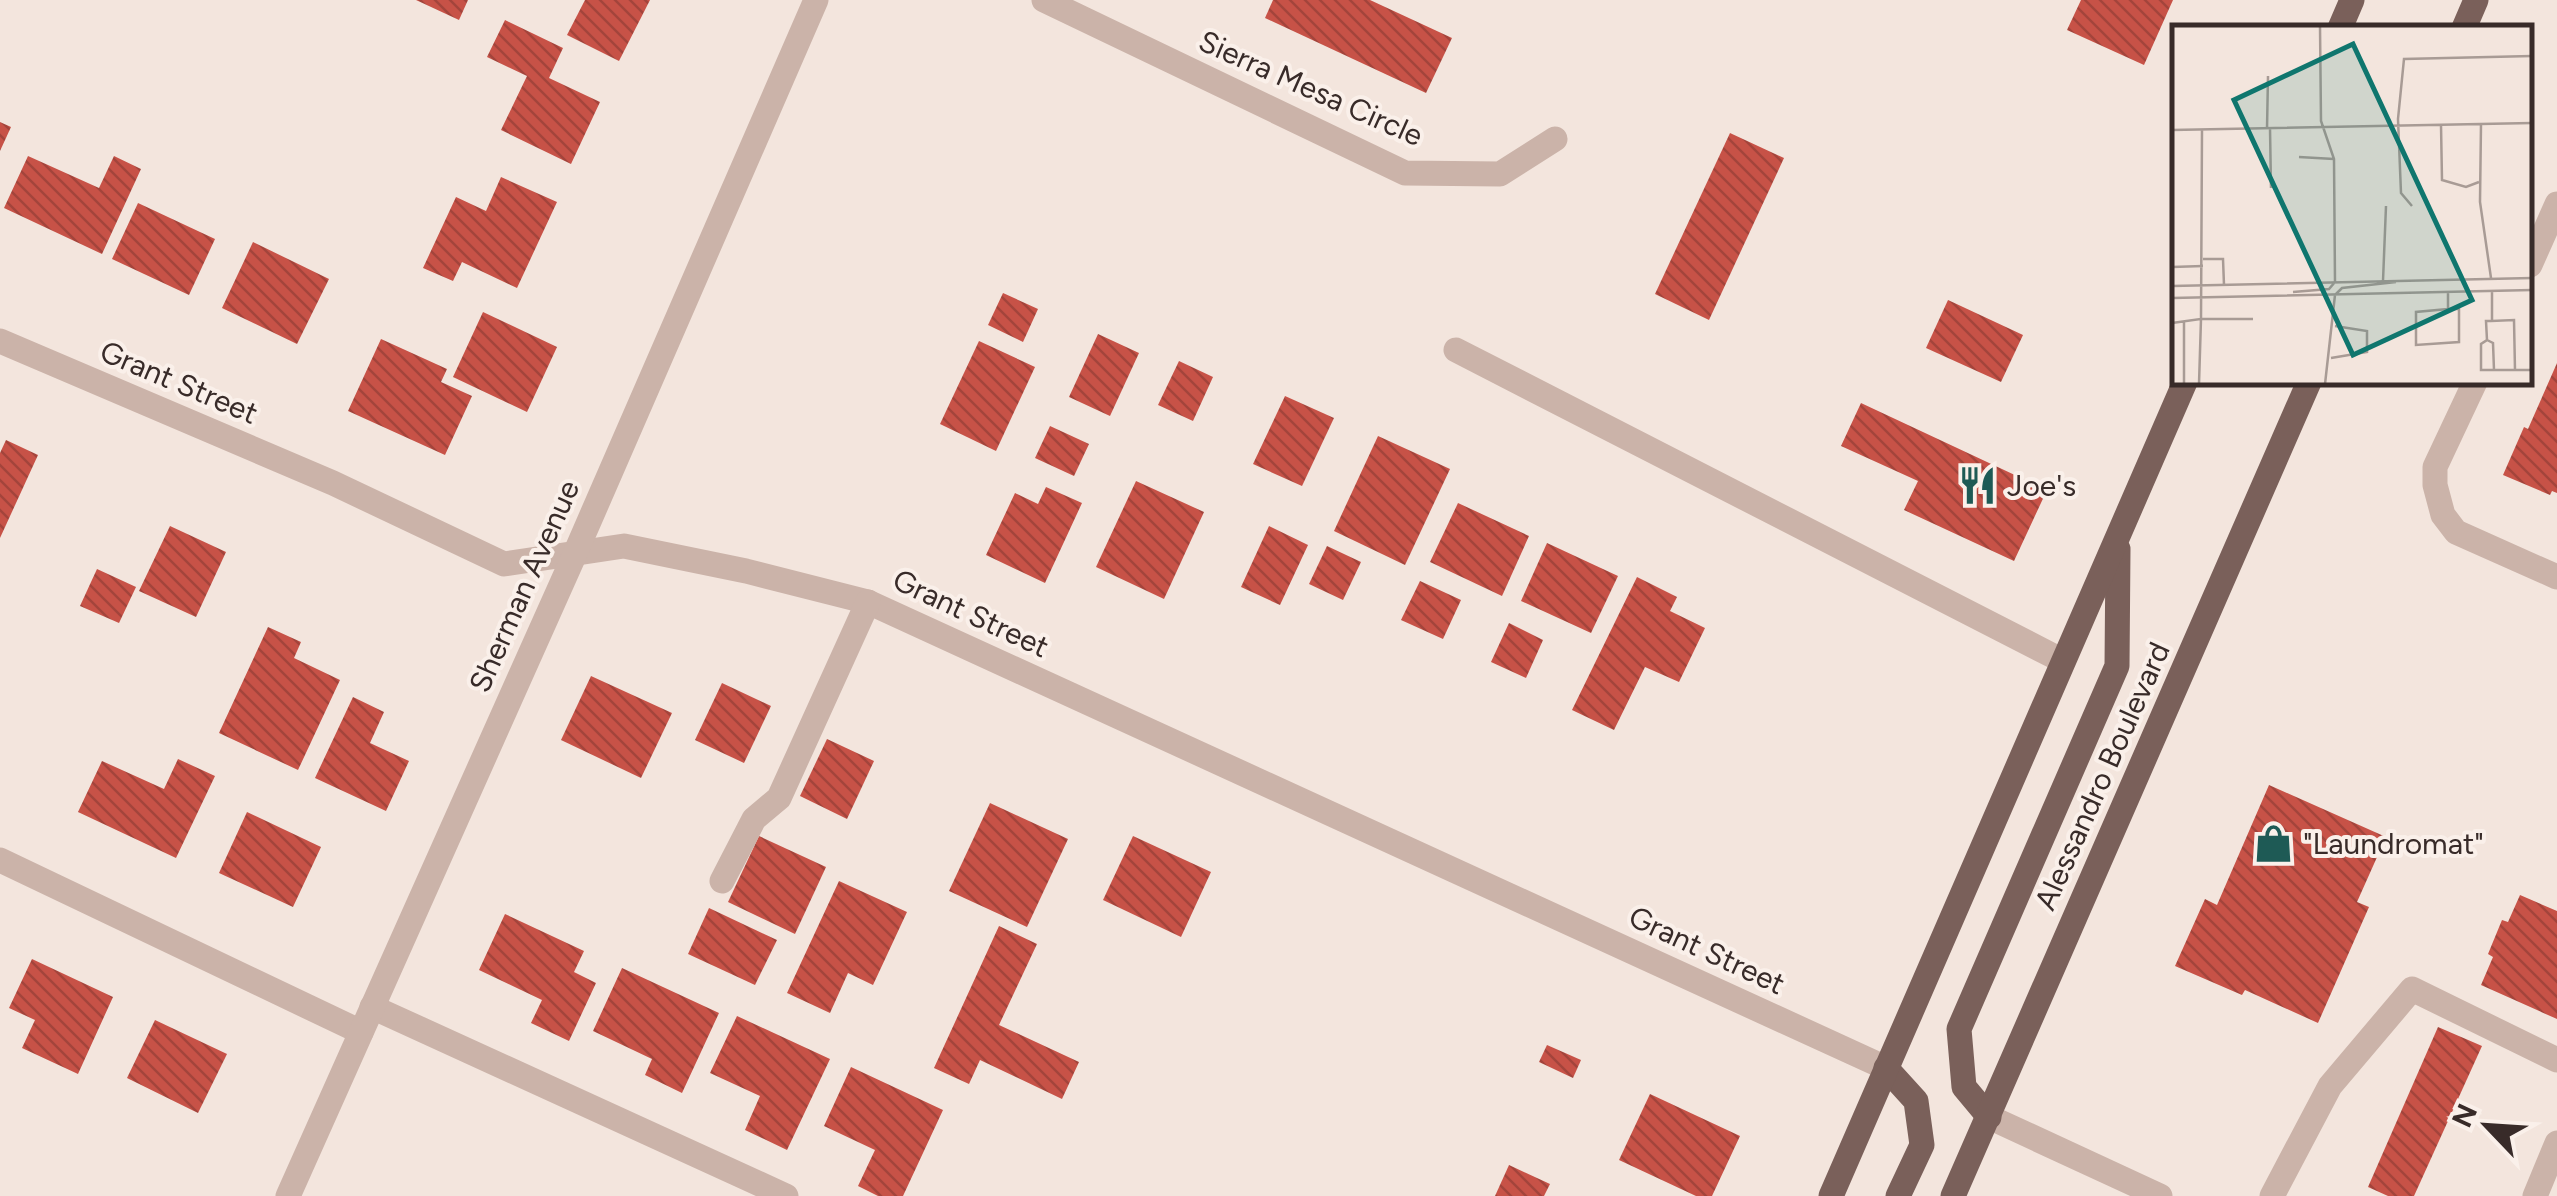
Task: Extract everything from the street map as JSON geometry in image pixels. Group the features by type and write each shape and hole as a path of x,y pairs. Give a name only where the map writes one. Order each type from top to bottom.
{"main road":[{"path":"2341,25 2352,0"},
{"path":"2465,25 2476,0"},
{"path":"1831,1196 2184,385"},
{"name":"Alessandro Boulevard","path":"1953,1196 2308,385"},
{"path":"1989,1117 1964,1087 1960,1029 2117,666 2118,535"},
{"path":"1886,1068 1916,1101 1922,1145 1898,1196"}],"street":[{"name":"Sherman Avenue","path":"288,1196 574,556 816,0"},
{"name":"Sierra Mesa Circle","path":"1044,0 1405,173 1500,174 1555,139"},
{"path":"2536,232 2557,204"},
{"name":"Grant Street","path":"0,341 333,483 504,564 624,546 868,602 1886,1068"},
{"path":"1456,350 2063,661"},
{"path":"2473,385 2435,467 2443,515 2456,532 2557,577"},
{"path":"722,881 754,819 779,798 868,602"},
{"path":"0,860 361,1032"},
{"path":"2272,1196 2330,1086 2412,989 2557,1060"},
{"path":"372,1007 786,1196"},
{"path":"1989,1117 2160,1196"},
{"path":"2535,1196 2557,1143"}],"building":[{"path":"416,0 468,0 459,20"},
{"path":"585,0 650,0 619,61 567,35"},
{"path":"1273,0 1370,0 1452,38 1426,93 1265,18"},
{"path":"2081,0 2173,0 2144,65 2067,30"},
{"path":"505,20 563,48 549,78 600,102 571,164 501,130 527,76 487,57"},
{"path":"0,122 11,127 0,151"},
{"path":"1730,133 1784,158 1709,320 1655,294"},
{"path":"28,156 99,188 114,156 141,169 102,254 4,208"},
{"path":"501,177 557,202 517,288 462,262 453,281 423,268 456,197 486,211"},
{"path":"138,203 215,239 189,295 112,259"},
{"path":"253,242 329,279 297,344 222,308"},
{"path":"1003,293 1038,309 1023,342 988,325"},
{"path":"1948,300 2023,335 2001,382 1926,348"},
{"path":"483,312 557,347 527,412 453,377"},
{"path":"1098,334 1139,353 1110,416 1069,397"},
{"path":"381,339 447,369 441,382 472,396 445,455 348,411"},
{"path":"979,341 1035,367 996,451 940,424"},
{"path":"1179,361 1213,377 1193,421 1158,405"},
{"path":"2557,363 2557,493 2552,491 2550,495 2503,475"},
{"path":"1285,396 1334,418 1302,486 1253,464"},
{"name":"Joe's","path":"1861,403 2047,490 2014,561 1904,510 1918,481 1841,446"},
{"path":"1050,426 1089,444 1074,476 1035,458"},
{"path":"1378,436 1450,469 1405,565 1334,531"},
{"path":"6,440 38,455 0,538 0,453"},
{"path":"1136,481 1204,512 1164,599 1096,567"},
{"path":"1046,487 1082,503 1045,583 986,555 1015,493 1038,504"},
{"path":"1458,503 1529,536 1502,596 1430,562"},
{"path":"170,526 226,552 196,617 139,591"},
{"path":"1269,526 1308,545 1280,605 1241,587"},
{"path":"1547,543 1618,576 1591,633 1521,601"},
{"path":"1327,546 1361,562 1343,600 1309,584"},
{"path":"97,569 136,587 119,623 80,606"},
{"path":"1637,577 1677,597 1670,611 1705,628 1679,682 1645,667 1614,730 1572,710"},
{"path":"1420,581 1461,600 1443,639 1401,620"},
{"path":"1509,623 1543,640 1526,678 1491,662"},
{"path":"268,627 301,642 294,658 340,680 298,770 219,733"},
{"path":"591,676 672,713 641,778 561,740"},
{"path":"722,683 771,706 744,763 695,740"},
{"path":"353,697 384,712 370,743 409,761 386,811 315,778"},
{"path":"827,739 874,761 847,819 800,796"},
{"path":"178,759 215,776 176,858 78,812 102,761 164,789"},
{"path":"2269,785 2386,837 2357,902 2369,907 2318,1023 2245,990 2242,995 2175,966 2205,899 2217,905"},
{"path":"990,803 1068,839 1027,927 949,891"},
{"path":"247,812 321,847 293,907 219,873"},
{"path":"759,836 826,867 795,934 728,902"},
{"path":"1133,836 1211,872 1181,937 1103,900"},
{"path":"839,881 907,912 873,985 848,973 830,1013 787,993"},
{"path":"2520,895 2557,911 2557,1019 2481,985 2502,920 2508,922"},
{"path":"709,908 777,940 755,985 688,954"},
{"path":"505,914 584,951 574,972 596,983 569,1041 531,1023 542,1000 479,970"},
{"path":"999,926 1037,944 999,1025 1079,1062 1062,1099 980,1060 969,1084 934,1068"},
{"path":"32,959 113,997 78,1074 22,1048 35,1020 9,1008"},
{"path":"622,968 719,1013 682,1093 645,1075 652,1059 593,1031"},
{"path":"737,1016 830,1059 787,1150 745,1130 760,1096 710,1073"},
{"path":"155,1020 227,1054 198,1113 127,1078"},
{"path":"2438,1027 2482,1046 2414,1196 2388,1196 2368,1187"},
{"path":"1547,1045 1581,1060 1573,1078 1539,1062"},
{"path":"851,1067 943,1110 903,1196 878,1196 858,1186 875,1150 824,1126"},
{"path":"1650,1094 1740,1136 1712,1196 1696,1196 1619,1160"},
{"path":"1509,1165 1550,1184 1544,1196 1495,1196"}],"place":[{"name":"Joe's","path":"1977,485"},
{"name":"\"Laundromat\"","path":"2273,843"}]}
